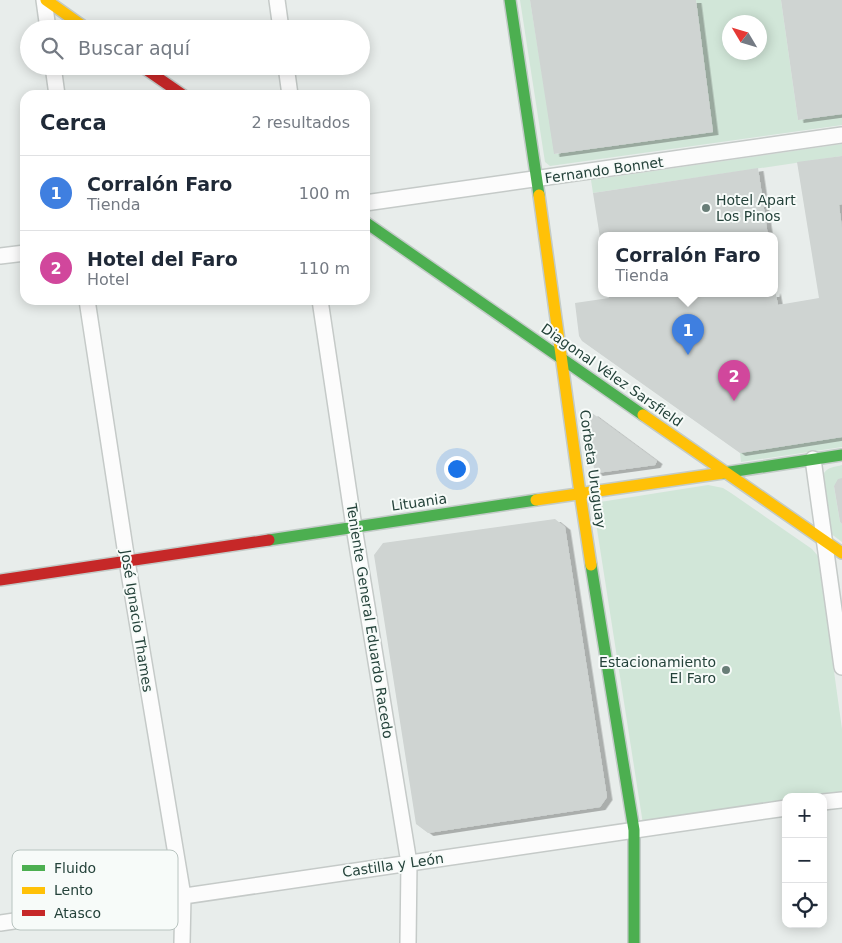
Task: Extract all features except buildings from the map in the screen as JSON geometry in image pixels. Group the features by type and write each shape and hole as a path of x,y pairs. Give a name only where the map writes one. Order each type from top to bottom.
{"street":[{"path":"45,0 47,20"},
{"path":"45,0 74,20"},
{"path":"277,0 280,20"},
{"name":"Corbeta Uruguay","path":"510,0 537,179 580,493 634,830 634,943"},
{"path":"54,75 56,90"},
{"path":"154,75 176,90"},
{"path":"287,75 289,90"},
{"name":"Fernando Bonnet","path":"370,203 842,135"},
{"name":"Diagonal Vélez Sarsfield","path":"370,225 842,553"},
{"path":"0,256 20,254"},
{"name":"José Ignacio Thames","path":"88,305 127,561 175,850"},
{"name":"Teniente General Eduardo Racedo","path":"321,305 354,527 409,863 408,943"},
{"name":"Lituania","path":"0,580 842,454"},
{"path":"813,459 842,667"},
{"path":"827,802 842,800"},
{"name":"Castilla y León","path":"178,897 782,809"},
{"name":"José Ignacio Thames","path":"178,866 183,896 182,943"}],"green space":[{"path":"520,0 530,0 555,154 713,132 696,0 781,0 798,120 842,114 842,125 550,166 545,162"},
{"path":"842,144 842,156 593,193 591,180"},
{"path":"842,437 842,447 741,462 740,453"},
{"path":"842,465 842,478 834,486 840,522 842,524 842,542 830,533 822,478 826,471"},
{"name":"Estacionamiento El Faro","path":"708,485 723,488 812,549 818,556 842,729 842,795 827,797 827,793 782,793 782,805 643,824 594,510 600,502"}],"traffic: fast":[{"path":"510,0 539,195"},
{"path":"370,225 643,415"},
{"path":"723,473 842,455"},
{"path":"269,540 536,500"},
{"path":"591,565 634,830 634,943"}],"traffic: slow":[{"path":"46,0 74,20"},
{"path":"539,195 591,565"},
{"path":"643,415 842,553"},
{"path":"536,500 723,473"}],"traffic: jam":[{"path":"154,75 176,90"},
{"path":"0,580 269,540"}],"place":[{"name":"Hotel Apart Los Pinos","path":"706,208"},
{"name":"Corralón Faro","path":"688,355"},
{"name":"Hotel del Faro","path":"734,401"},
{"name":"Estacionamiento El Faro","path":"726,670"}]}
